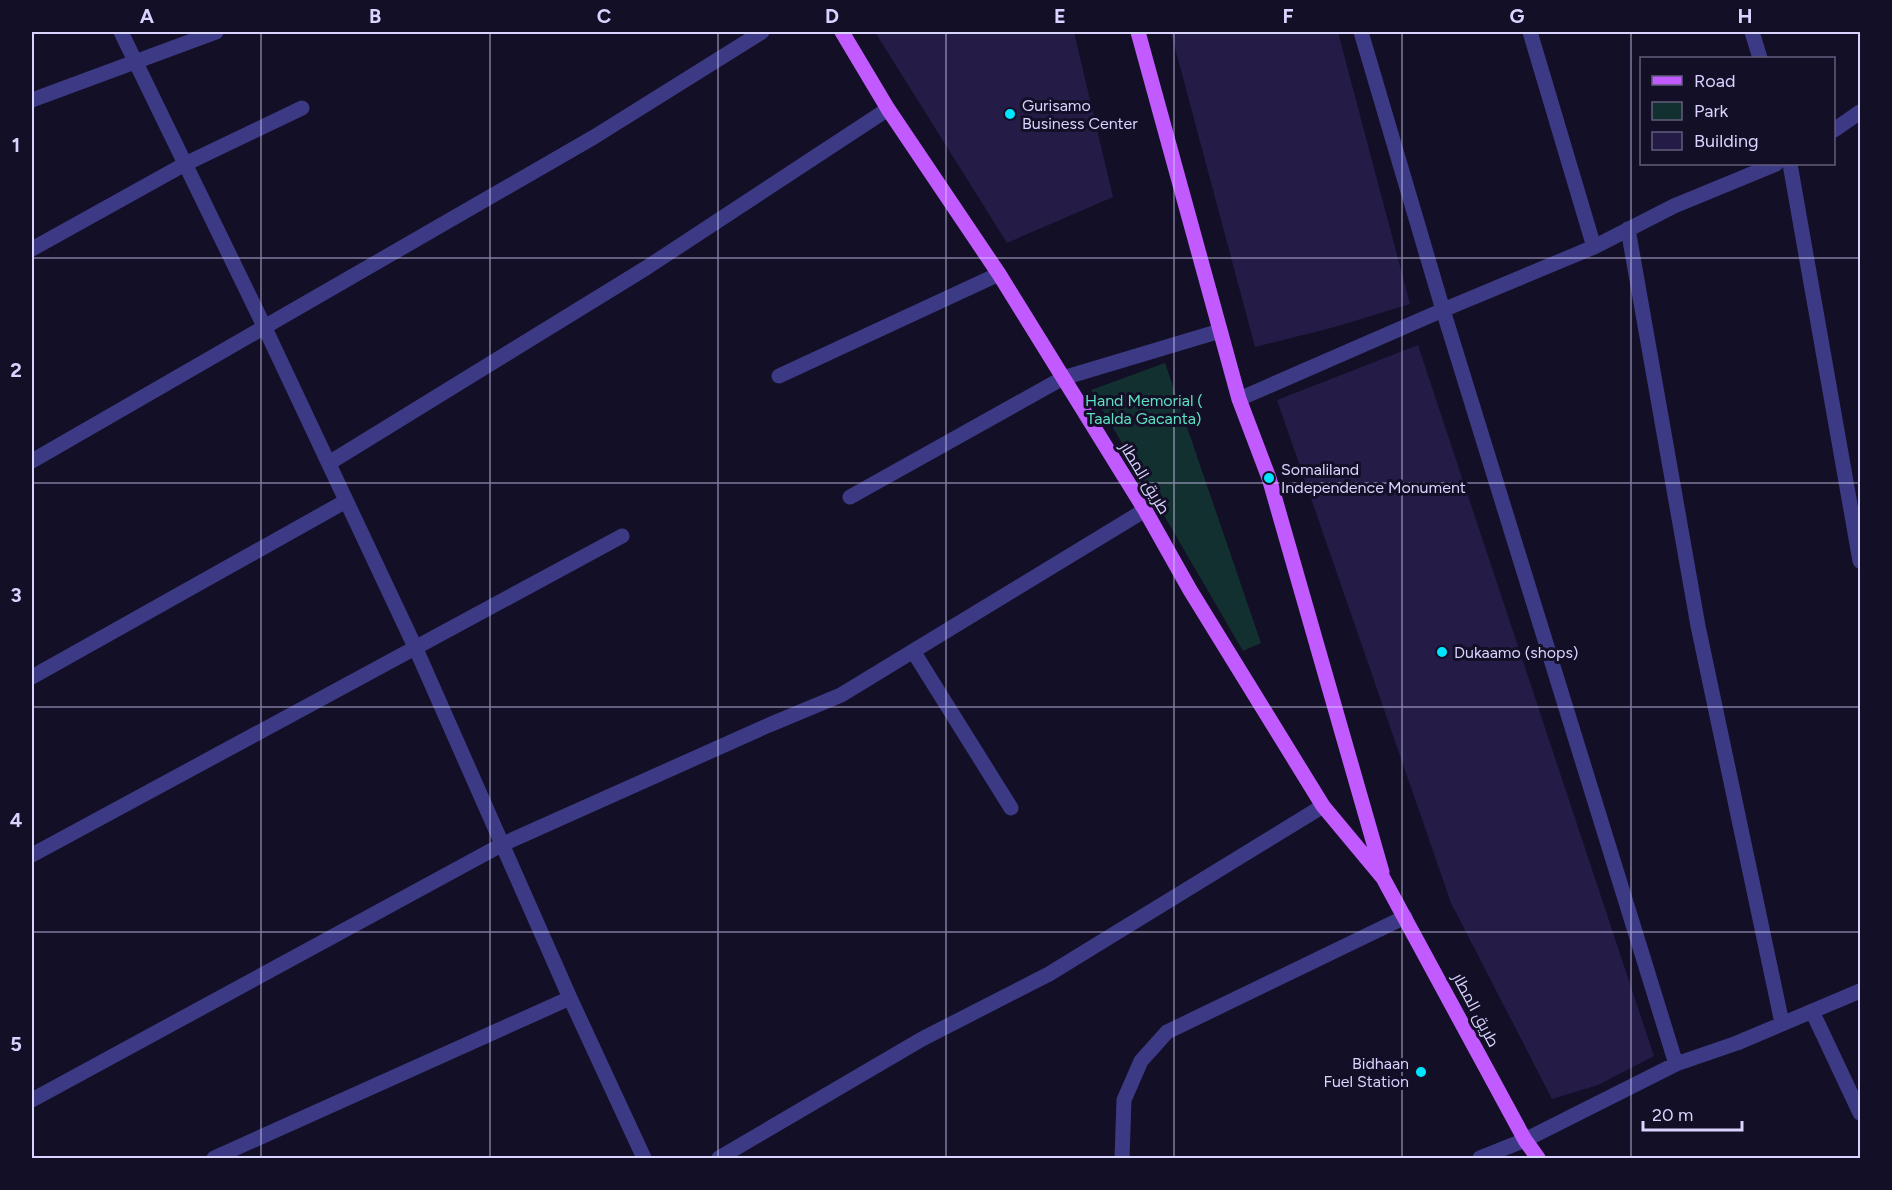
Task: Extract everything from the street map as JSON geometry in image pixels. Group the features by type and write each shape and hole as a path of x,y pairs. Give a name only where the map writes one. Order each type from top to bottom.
{"main road":[{"name":"طريق المطار","path":"842,32 888,109 999,274 1323,806 1383,878 1538,1158"},
{"name":"طريق المطار","path":"1138,32 1239,399 1269,478 1383,878"}],"street":[{"path":"121,32 264,326 416,649 570,998 644,1158"},
{"path":"32,100 216,32"},
{"path":"32,461 594,137 762,32"},
{"path":"1361,32 1443,310 1676,1064"},
{"path":"1530,32 1594,247"},
{"path":"1752,32 1760,57"},
{"path":"32,249 186,164 302,108"},
{"path":"329,463 646,268 888,109"},
{"path":"1835,129 1860,112"},
{"path":"1239,399 1594,247 1674,206 1774,165"},
{"path":"1790,165 1860,561"},
{"path":"1628,229 1698,626 1782,1023"},
{"path":"779,376 999,274"},
{"path":"850,497 1063,378 1220,331"},
{"path":"32,677 346,501"},
{"path":"32,1100 503,844 841,695 1144,510"},
{"path":"32,855 622,536"},
{"path":"913,651 1011,808"},
{"path":"719,1158 922,1039 1050,974 1323,806"},
{"path":"1122,1158 1124,1101 1141,1061 1167,1032 1405,918"},
{"path":"1480,1158 1526,1140 1676,1064 1737,1043 1860,991"},
{"path":"214,1158 570,998"},
{"path":"1812,1011 1860,1113"}],"green space":[{"name":"Hand Memorial ( Taalda Gacanta)","path":"1165,363 1261,643 1243,651 1091,390"}],"building":[{"name":"Gurisamo Business Center","path":"875,32 1074,32 1113,197 1007,243"},
{"path":"1338,32 1410,304 1335,327 1255,347 1171,33"},
{"name":"Dukaamo (shops)","path":"1418,345 1654,1056 1598,1085 1552,1099 1451,903 1277,400"}],"place":[{"name":"Gurisamo Business Center","path":"1010,114"},
{"name":"Somaliland Independence Monument","path":"1269,478"},
{"name":"Dukaamo (shops)","path":"1442,652"},
{"name":"Bidhaan Fuel Station","path":"1421,1072"}]}
